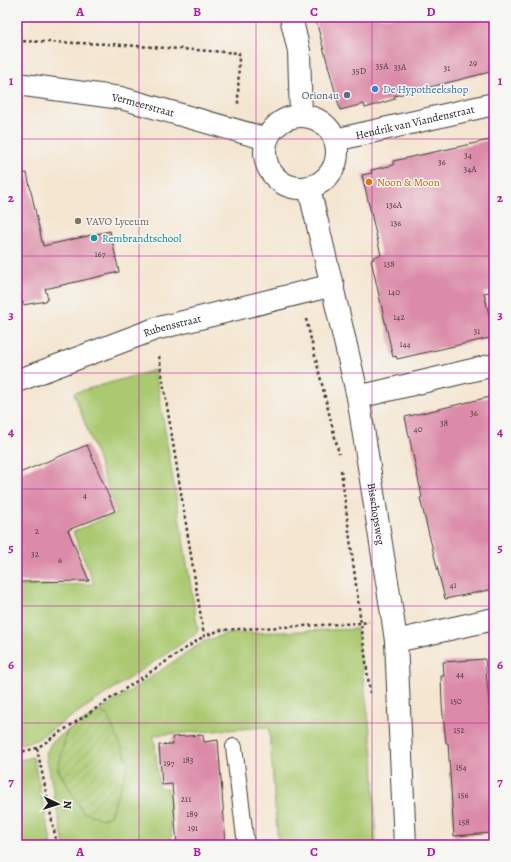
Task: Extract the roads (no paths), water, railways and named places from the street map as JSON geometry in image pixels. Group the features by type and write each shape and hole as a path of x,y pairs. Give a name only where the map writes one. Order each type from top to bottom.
{"street":[{"path":"291,17 299,51 302,116"},
{"name":"Vermeerstraat","path":"17,84 121,98 267,139"},
{"name":"Hendrik van Viandenstraat","path":"335,140 494,104"},
{"path":"302,116 313,118 322,123 330,131 335,140 337,152 335,165 329,175 320,183 309,188 287,186 277,180 270,171 266,161 265,150 267,139 273,129 281,122 291,117 302,116"},
{"name":"Bisschopsweg","path":"309,188 358,396 394,630 405,845"},
{"name":"Rubensstraat","path":"17,381 155,329 333,285"},
{"path":"358,396 494,365"},
{"path":"394,630 494,619"}],"lane":[{"path":"234,747 246,845"}],"place":[{"name":"De Hypotheekshop","path":"375,89"},
{"name":"Orion4u","path":"347,95"},
{"name":"Noon & Moon","path":"369,182"},
{"name":"VAVO Lyceum","path":"78,221"},
{"name":"Rembrandtschool","path":"94,238"}]}
